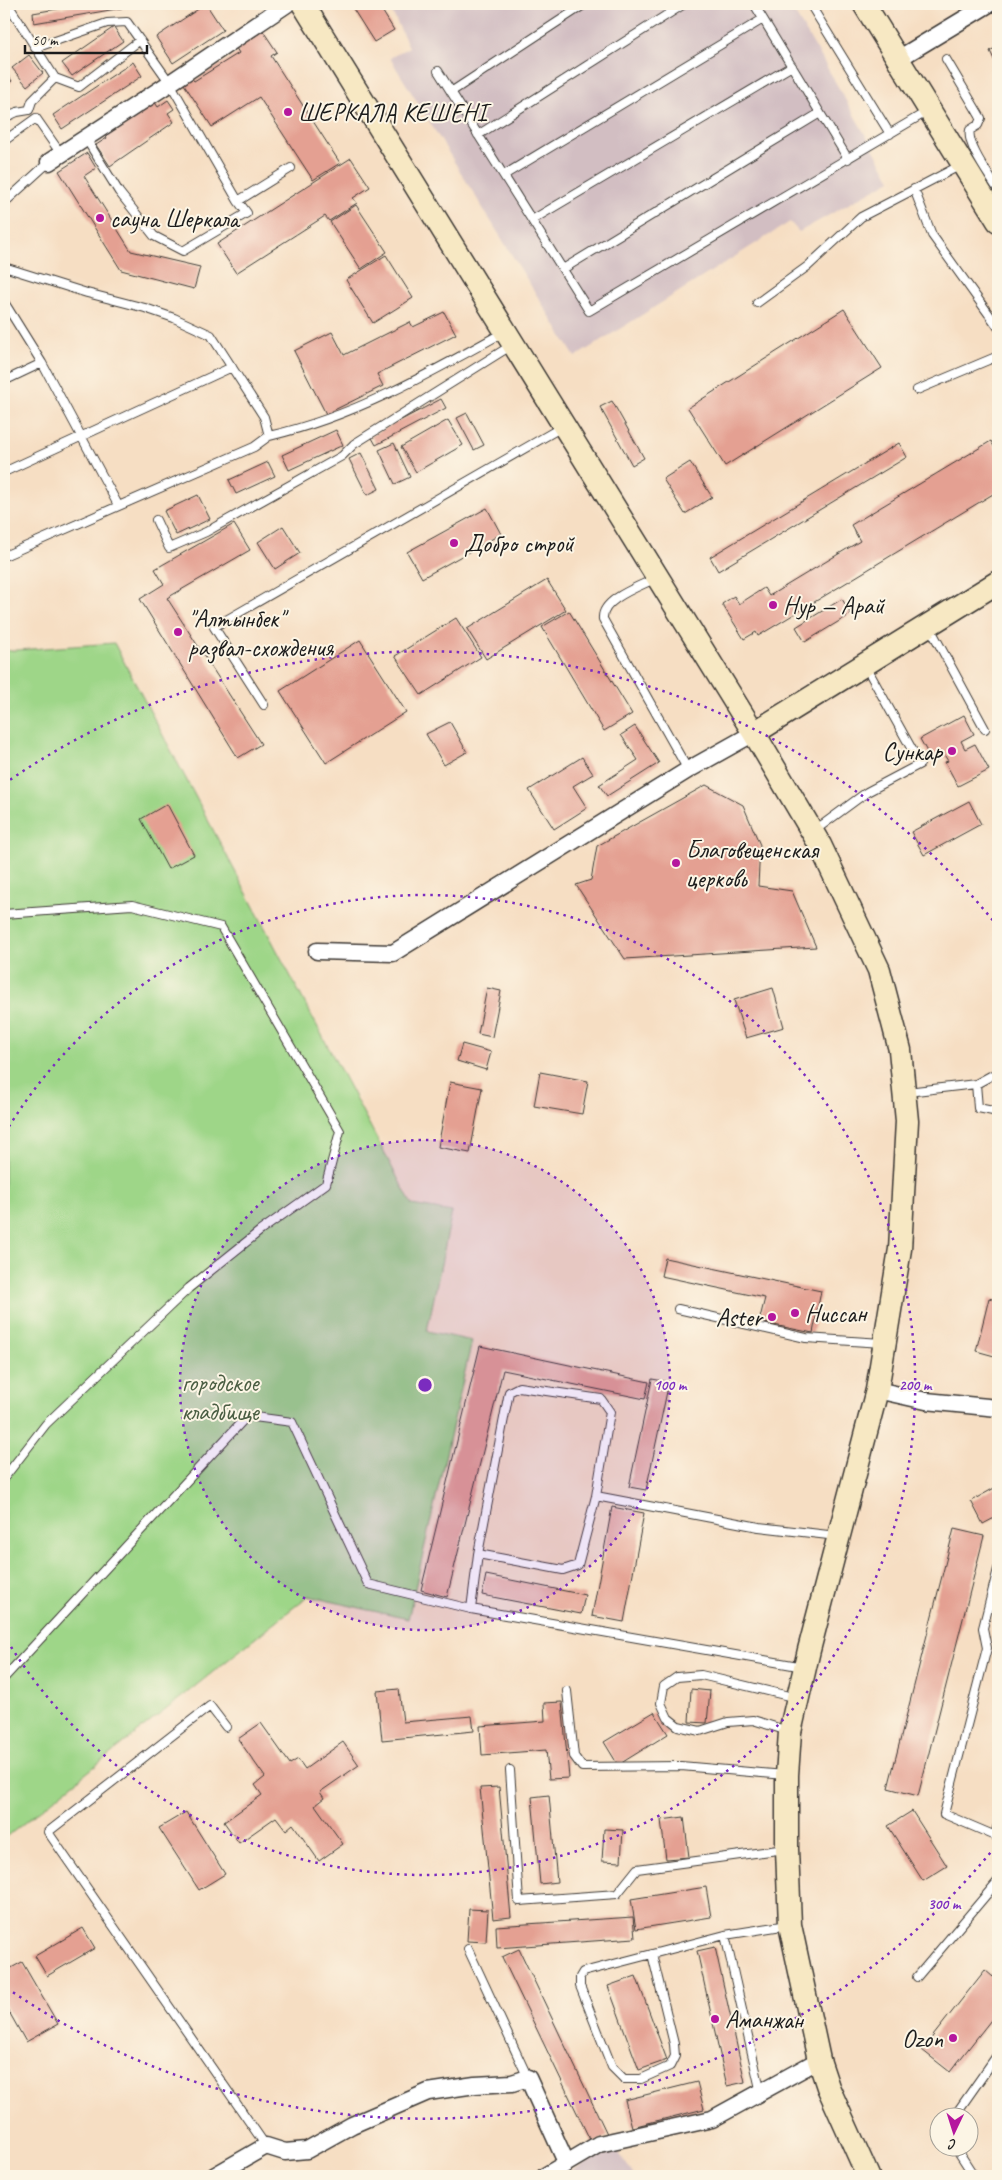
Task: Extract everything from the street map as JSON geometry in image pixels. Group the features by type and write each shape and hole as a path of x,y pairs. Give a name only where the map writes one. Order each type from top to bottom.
{"main road":[{"path":"303,4 656,578 754,733 812,832 880,970 900,1050 905,1092 907,1121 900,1249 877,1390 838,1536 790,1732 787,1775 790,1925 819,2060 828,2087 868,2176"},
{"path":"864,4 998,221"},
{"path":"754,733 998,582"}],"street":[{"path":"55,158 170,84 287,4"},
{"path":"898,59 989,4"},
{"path":"317,951 393,953 688,770 754,733"},
{"path":"877,1390 926,1402 998,1408"},
{"path":"544,2176 599,2144 712,2119 819,2060"},
{"path":"214,2176 266,2146 285,2152 307,2150 352,2125 428,2092 474,2085 512,2083 528,2078 566,2162"}],"lane":[{"path":"451,92 585,4"},
{"path":"478,135 684,4"},
{"path":"754,4 848,159"},
{"path":"810,4 890,134"},
{"path":"4,7 11,9 55,78 79,87 140,40"},
{"path":"504,176 764,19"},
{"path":"35,48 107,23 127,22 170,84 238,201 247,213 183,251 154,236 119,192 85,138"},
{"path":"946,59 981,118 978,125 970,130 969,136 980,160 998,190"},
{"path":"532,220 792,66"},
{"path":"438,71 589,311 930,110"},
{"path":"29,110 32,101 55,78"},
{"path":"4,118 17,112 29,110"},
{"path":"4,203 55,158 36,118 29,110"},
{"path":"563,269 820,113"},
{"path":"4,141 36,118"},
{"path":"757,303 808,266 861,217 963,164"},
{"path":"238,201 291,168"},
{"path":"914,189 932,235 998,327"},
{"path":"4,268 174,318 211,335 264,417 269,436"},
{"path":"4,302 42,363 118,505"},
{"path":"4,556 254,446 269,436 352,410 454,360 510,338"},
{"path":"156,520 169,548 206,532 342,456 354,444 510,338"},
{"path":"917,390 998,356"},
{"path":"4,381 42,363"},
{"path":"4,472 232,367"},
{"path":"264,705 214,627 564,426"},
{"path":"656,578 618,597 606,606 602,613 603,619 688,770"},
{"path":"928,624 985,729"},
{"path":"812,832 867,792 920,764 864,664"},
{"path":"4,914 132,905 221,927 340,1131 326,1184 260,1231 189,1288 46,1424 4,1478"},
{"path":"905,1092 976,1084 998,1072"},
{"path":"976,1084 978,1108 998,1112"},
{"path":"678,1310 806,1338 884,1344"},
{"path":"471,1608 478,1554 509,1392 519,1388 601,1400 610,1412 596,1496 578,1565 563,1570 478,1554"},
{"path":"4,1678 247,1416 292,1422 368,1584 471,1608 805,1668"},
{"path":"596,1496 759,1527 838,1536"},
{"path":"998,1569 983,1628 987,1648 944,1814 996,1836 998,1825"},
{"path":"790,1732 753,1720 728,1722 700,1731 678,1726 668,1718 661,1703 664,1686 678,1677 700,1675 798,1698"},
{"path":"567,1691 574,1756 582,1767 681,1766 787,1775"},
{"path":"226,1727 210,1706 48,1832 266,2146"},
{"path":"510,1770 519,1901 617,1894 637,1869 787,1849"},
{"path":"917,1977 998,1881"},
{"path":"652,1954 674,2044 675,2056 670,2066 641,2078 624,2079 612,2068 580,1986 580,1977 585,1970 725,1935 790,1925"},
{"path":"725,1935 761,2093"},
{"path":"468,1949 528,2078"},
{"path":"960,2108 998,2054"},
{"path":"962,2158 974,2176"}],"shaded area":[{"path":"388,4 789,4 891,180 799,232 790,222 575,357 390,58 409,47"},
{"path":"614,2145 634,2176 563,2176"}],"green space":[{"name":"городское кладбище","path":"114,643 412,1205 452,1212 427,1331 472,1341 408,1619 308,1596 4,1839 4,651"}],"building":[{"path":"86,4 121,4 122,8 34,23 33,13"},
{"path":"206,4 223,30 173,63 156,37"},
{"path":"350,4 378,4 394,30 374,42"},
{"path":"114,27 123,41 72,76 62,63"},
{"name":"ШЕРКАЛА КЕШЕНІ","path":"263,31 277,52 271,56 340,163 313,180 259,97 212,127 182,81 190,76 194,81 239,53 236,48"},
{"path":"998,46 998,68 990,51"},
{"path":"29,55 43,73 27,86 12,68"},
{"path":"133,62 142,76 62,129 53,115"},
{"path":"4,70 12,81 4,87"},
{"path":"168,100 174,109 168,113 174,122 110,166 96,145 107,138 105,135 154,101 158,107"},
{"name":"сауна Шеркала","path":"87,153 96,168 84,176 131,251 200,267 194,289 121,270 59,171"},
{"path":"351,158 370,187 353,198 357,203 329,221 325,216 236,273 217,244"},
{"path":"356,205 387,252 361,269 330,222"},
{"path":"386,255 413,298 373,323 346,280"},
{"path":"844,309 882,368 725,466 688,408"},
{"path":"444,312 456,334 377,374 383,386 326,414 294,351 332,332 344,355 410,322 413,327"},
{"path":"441,399 446,408 376,445 371,436"},
{"path":"612,401 644,458 632,465 600,407"},
{"path":"467,413 484,445 474,450 457,418"},
{"path":"448,420 463,445 416,472 401,447"},
{"path":"336,430 343,445 289,470 282,455"},
{"path":"991,441 998,454 998,491 758,636 756,632 744,639 722,604 734,596 739,604 764,588 769,596 860,541 851,525"},
{"path":"394,443 410,477 395,484 379,450"},
{"path":"899,443 907,457 718,571 710,557"},
{"path":"361,453 379,489 367,495 349,459"},
{"path":"268,462 275,476 236,494 229,480"},
{"path":"690,462 712,497 685,514 663,479"},
{"path":"198,495 210,519 176,535 164,511"},
{"name":"Добро строй","path":"487,508 501,534 422,578 407,552"},
{"path":"234,524 250,550 167,598 261,744 238,758 140,599 164,584 155,569"},
{"path":"283,526 300,553 275,569 258,542"},
{"path":"547,580 566,610 486,659 467,629"},
{"path":"842,599 851,614 805,642 796,627"},
{"path":"569,611 632,714 604,731 542,627"},
{"path":"456,618 481,657 421,695 395,656"},
{"path":"360,640 406,712 326,763 280,691"},
{"name":"Сункар","path":"964,715 974,734 961,741 965,749 975,744 989,770 958,786 945,762 948,761 943,753 931,759 920,739"},
{"path":"450,722 467,752 444,765 426,734"},
{"path":"635,726 659,763 607,796 599,785 638,760 621,735"},
{"path":"582,757 593,774 573,786 587,808 554,829 529,790"},
{"name":"Благовещенская церковь","path":"706,785 743,805 760,845 758,886 792,891 816,947 625,959 576,885 591,880 597,846"},
{"path":"969,801 981,824 924,855 911,832"},
{"path":"167,804 194,855 168,869 141,819"},
{"path":"487,988 501,991 492,1037 478,1034"},
{"path":"773,988 784,1027 746,1038 734,1000"},
{"path":"462,1044 491,1052 486,1070 457,1061"},
{"path":"540,1072 588,1081 582,1114 534,1106"},
{"path":"450,1082 482,1088 470,1153 438,1147"},
{"path":"665,1258 821,1291 813,1333 759,1322 765,1298 661,1276"},
{"path":"989,1298 998,1301 998,1357 976,1351"},
{"path":"480,1346 649,1382 645,1399 503,1370 447,1597 421,1590"},
{"path":"652,1379 669,1382 646,1490 629,1487"},
{"path":"998,1486 998,1516 983,1524 971,1501"},
{"path":"612,1507 644,1513 624,1622 592,1616"},
{"path":"954,1529 984,1536 918,1796 888,1788"},
{"path":"486,1575 585,1595 581,1614 482,1595"},
{"path":"399,1689 403,1722 472,1716 474,1731 382,1740 377,1691"},
{"path":"691,1689 710,1691 707,1723 689,1722"},
{"path":"562,1702 569,1778 549,1779 546,1750 482,1755 480,1726 545,1721 544,1703"},
{"path":"654,1712 668,1734 618,1765 604,1742"},
{"path":"261,1723 290,1764 298,1759 305,1769 343,1742 359,1765 320,1792 324,1798 315,1805 343,1844 319,1861 293,1824 286,1830 276,1817 239,1843 224,1822 262,1795 255,1785 265,1777 238,1739"},
{"path":"499,1787 511,1917 493,1919 480,1788"},
{"path":"549,1795 557,1882 540,1884 532,1797"},
{"path":"912,1811 947,1866 923,1881 888,1826"},
{"path":"186,1812 225,1874 199,1890 159,1828"},
{"path":"684,1817 689,1857 666,1859 661,1820"},
{"path":"604,1829 623,1830 621,1862 602,1861"},
{"path":"706,1887 711,1917 636,1929 631,1899"},
{"path":"469,1909 488,1910 486,1942 467,1941"},
{"path":"633,1917 635,1938 497,1948 496,1926"},
{"path":"83,1928 95,1948 47,1976 35,1956"},
{"path":"715,1947 745,2082 727,2086 697,1951"},
{"path":"519,1949 608,2136 592,2144 502,1957"},
{"path":"22,1962 58,2024 26,2042 4,2003 4,1972"},
{"path":"998,1969 998,2011 950,2072 922,2050 985,1970 993,1977"},
{"path":"636,1976 667,2060 639,2070 608,1986"},
{"path":"697,2082 704,2109 632,2127 625,2100"}],"place":[{"name":"ШЕРКАЛА КЕШЕНІ","path":"288,112"},
{"name":"сауна Шеркала","path":"100,218"},
{"name":"Добро строй","path":"454,543"},
{"name":"Нур — Арай","path":"773,605"},
{"name":"\"Алтынбек\" развал-схождения","path":"178,632"},
{"name":"Сункар","path":"952,751"},
{"name":"Благовещенская церковь","path":"676,863"},
{"name":"Ниссан","path":"795,1313"},
{"name":"Aster","path":"772,1317"},
{"name":"Аманжан","path":"715,2019"},
{"name":"Ozon","path":"953,2038"}]}
